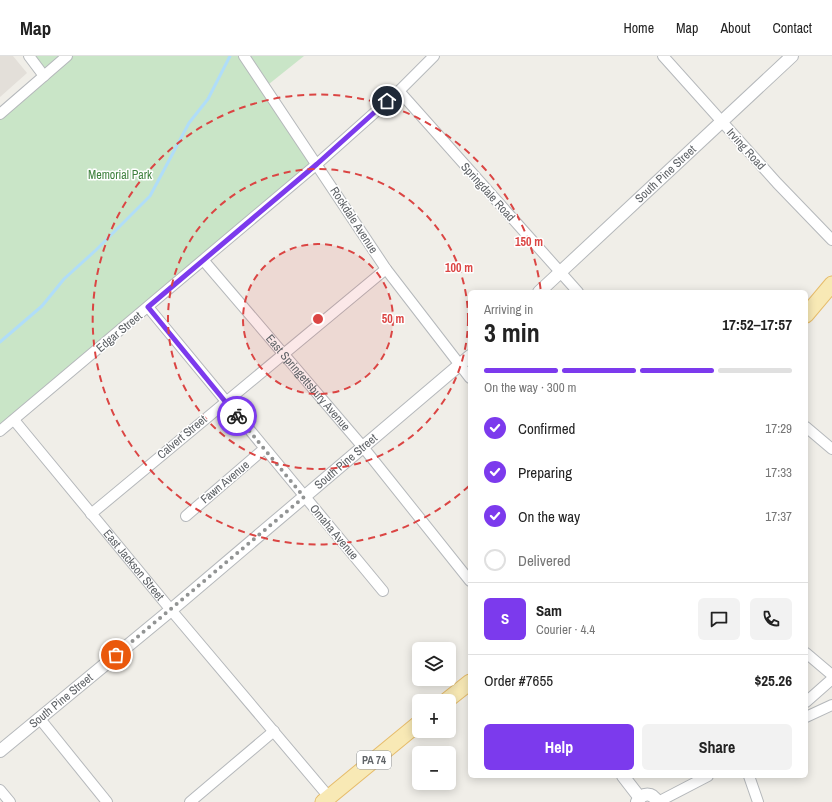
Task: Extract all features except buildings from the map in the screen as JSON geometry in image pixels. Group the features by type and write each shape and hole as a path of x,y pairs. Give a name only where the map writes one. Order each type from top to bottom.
{"main road":[{"path":"808,313 832,284"},
{"path":"455,694 468,684"},
{"name":"PA 74","path":"328,800 412,729"}],"street":[{"path":"28,56 44,76"},
{"path":"0,114 67,56"},
{"name":"Rockdale Avenue","path":"244,56 386,269 468,375"},
{"name":"Edgar Street","path":"0,431 204,261 317,164 398,91 434,56"},
{"name":"Irving Road","path":"663,56 777,183 832,240"},
{"name":"South Pine Street","path":"541,290 792,56"},
{"name":"Springdale Road","path":"398,91 576,290"},
{"name":"East Springettsbury Avenue","path":"204,261 363,447 468,578"},
{"name":"Calvert Street","path":"91,514 386,269"},
{"name":"Omaha Avenue","path":"148,307 264,449 383,590"},
{"name":"South Pine Street","path":"0,751 171,610 468,358"},
{"name":"East Jackson Street","path":"14,420 171,610 274,731 328,800"},
{"path":"808,429 832,449"},
{"name":"Fawn Avenue","path":"186,516 264,449"},
{"path":"808,655 832,675"},
{"path":"808,700 832,679"},
{"path":"808,716 832,705"},
{"path":"40,718 107,802"},
{"path":"190,802 274,731"},
{"path":"624,778 639,800 644,795 650,795 658,802 704,778"},
{"path":"750,778 758,802"},
{"path":"0,790 10,802"}],"shaded area":[{"path":"0,56 13,56 27,73 0,97"}],"green space":[{"name":"Memorial Park","path":"29,56 304,56 264,88 317,164 0,431 0,114 44,76"}],"waterway":[{"path":"0,342 42,306 64,279 96,250 150,196 189,123 208,99 230,56"}],"way so far":[{"path":"116,655 304,497 237,416"}],"route":[{"path":"237,416 148,307 317,164 387,101"}]}
